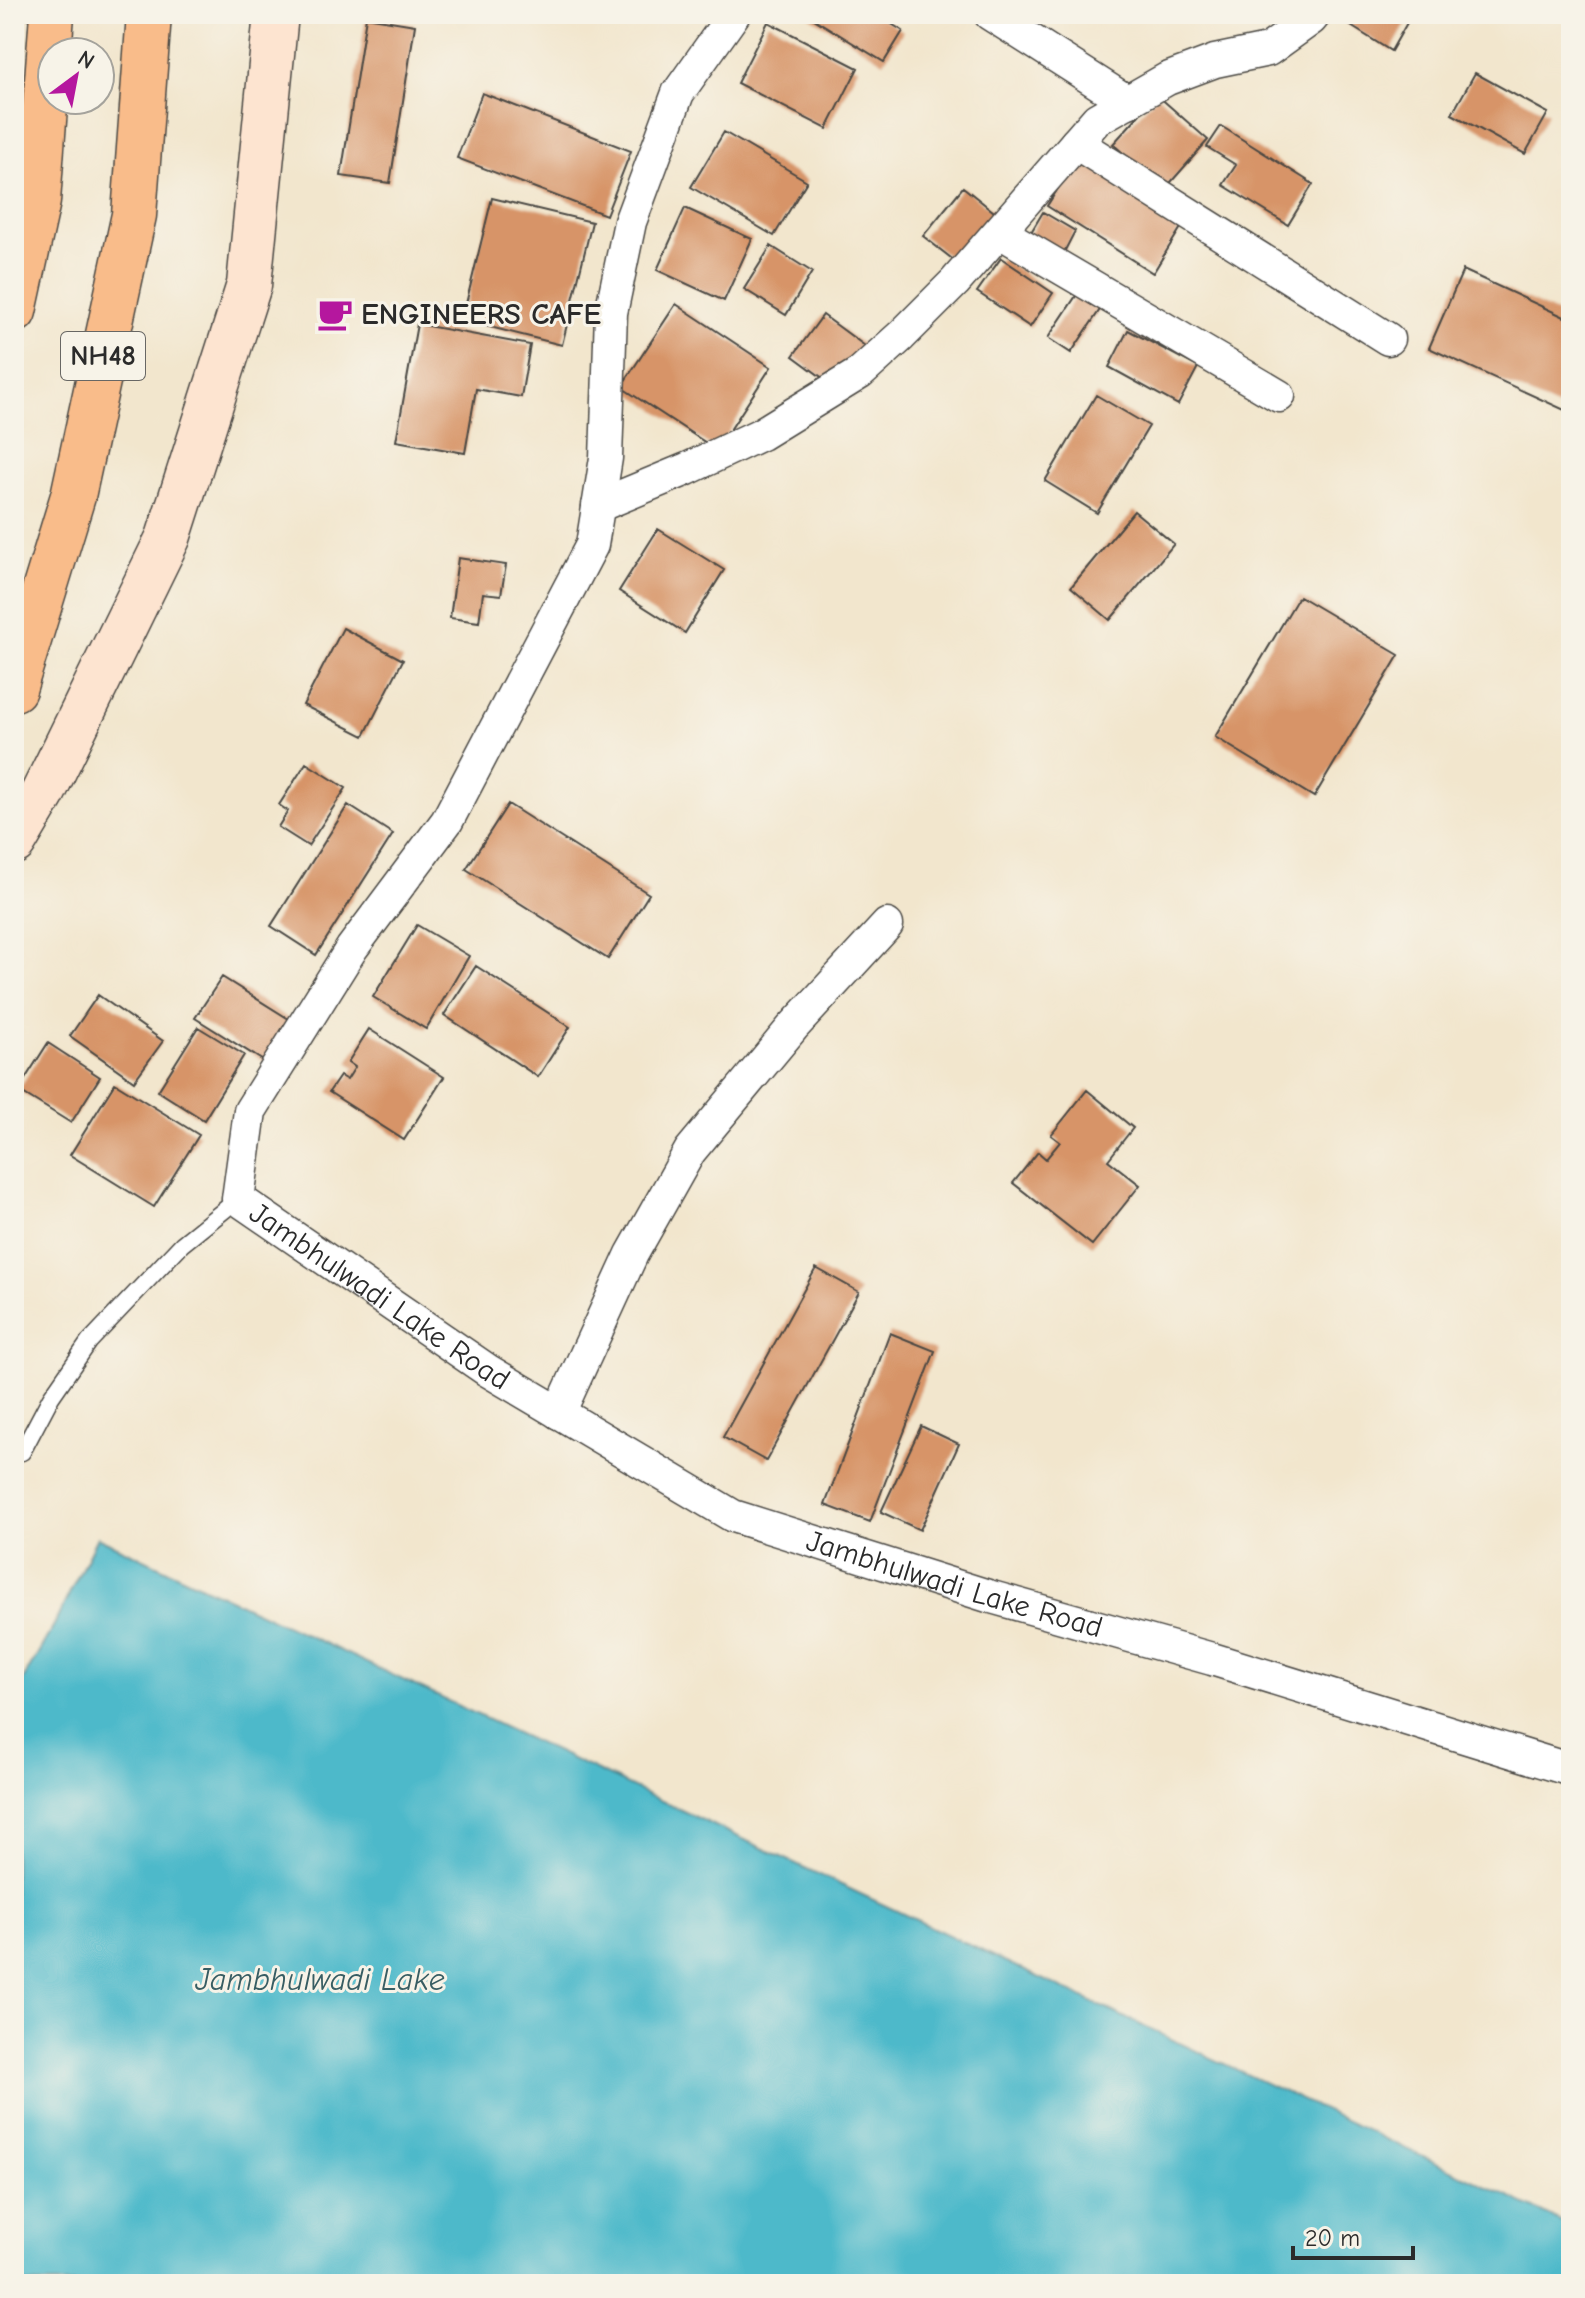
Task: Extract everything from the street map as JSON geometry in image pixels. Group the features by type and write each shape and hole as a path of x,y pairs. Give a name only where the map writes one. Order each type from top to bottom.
{"highway":[{"path":"14,311 38,201 52,14"},
{"name":"NH48","path":"14,689 73,496 134,215 149,14"}],"street":[{"path":"14,842 43,793 168,538 249,285 276,14"},
{"name":"Jambhulwadi Lake Road","path":"734,14 678,93 630,222 611,313 606,458 592,545 447,821 352,948 250,1111 238,1199 487,1370 733,1516 988,1596 1212,1659 1571,1770"},
{"path":"598,506 761,434 860,373 901,336 1000,232 1097,119 1167,79 1215,61 1268,50 1315,14"},
{"path":"1004,18 1128,102"},
{"path":"1076,143 1388,339"},
{"path":"1000,232 1279,396"},
{"path":"559,1413 632,1254 690,1151 793,1027 887,925"}],"lane":[{"path":"22,1452 51,1397 89,1342 182,1244 238,1199"}],"water":[{"name":"Jambhulwadi Lake","path":"97,1537 1571,2226 1571,2284 14,2284 14,1696 54,1625"}],"building":[{"path":"806,14 875,14 903,31 884,62"},
{"path":"1340,14 1412,14 1391,51 1338,18"},
{"path":"366,17 415,25 390,183 341,176"},
{"path":"768,22 858,68 827,129 737,83"},
{"path":"1475,73 1548,113 1525,154 1452,114"},
{"path":"482,93 631,151 606,215 457,158"},
{"path":"1157,95 1208,140 1164,190 1113,144"},
{"path":"1221,126 1313,184 1288,225 1223,185 1236,165 1207,147"},
{"path":"724,132 807,181 774,236 691,187"},
{"path":"1080,154 1185,221 1153,273 1047,206"},
{"path":"963,187 999,216 960,265 923,236"},
{"path":"492,198 592,222 562,345 462,320"},
{"path":"685,208 752,239 724,301 657,270"},
{"path":"1043,212 1075,231 1061,258 1027,239"},
{"path":"771,246 812,272 786,315 744,289"},
{"path":"1001,258 1053,293 1030,327 977,292"},
{"path":"1463,270 1571,320 1571,413 1429,348"},
{"path":"1082,287 1105,302 1071,353 1048,338"},
{"path":"676,304 771,367 717,450 621,387"},
{"path":"823,315 865,346 835,387 793,356"},
{"path":"417,324 530,345 521,397 476,389 465,453 396,441"},
{"path":"1128,330 1198,367 1178,405 1109,367"},
{"path":"1096,395 1149,426 1097,513 1045,481"},
{"path":"1134,511 1174,544 1110,620 1071,587"},
{"path":"658,529 724,570 685,633 619,591"},
{"path":"458,558 506,565 501,595 483,593 479,622 450,618"},
{"path":"1299,596 1399,655 1314,797 1215,737"},
{"path":"343,628 403,660 364,736 303,705"},
{"path":"306,763 346,788 308,846 278,827 288,811 279,805"},
{"path":"508,804 649,894 608,959 466,869"},
{"path":"348,805 393,834 316,955 271,926"},
{"path":"417,925 469,956 426,1029 373,997"},
{"path":"476,966 570,1027 538,1077 444,1015"},
{"path":"222,977 292,1021 265,1062 195,1018"},
{"path":"98,995 163,1041 134,1081 70,1036"},
{"path":"198,1027 244,1055 204,1120 158,1091"},
{"path":"369,1029 444,1077 404,1140 329,1092 340,1076 347,1080 355,1067 348,1062"},
{"path":"48,1043 100,1077 71,1123 18,1090"},
{"path":"115,1083 199,1135 154,1207 70,1155"},
{"path":"1087,1090 1133,1128 1108,1160 1140,1185 1092,1245 1013,1183 1038,1152 1046,1159 1060,1142 1051,1135"},
{"path":"816,1268 859,1292 766,1461 723,1437"},
{"path":"890,1333 935,1351 870,1522 825,1505"},
{"path":"921,1426 959,1444 920,1530 881,1512"}],"place":[{"name":"ENGINEERS CAFE","path":"335,314"}]}
